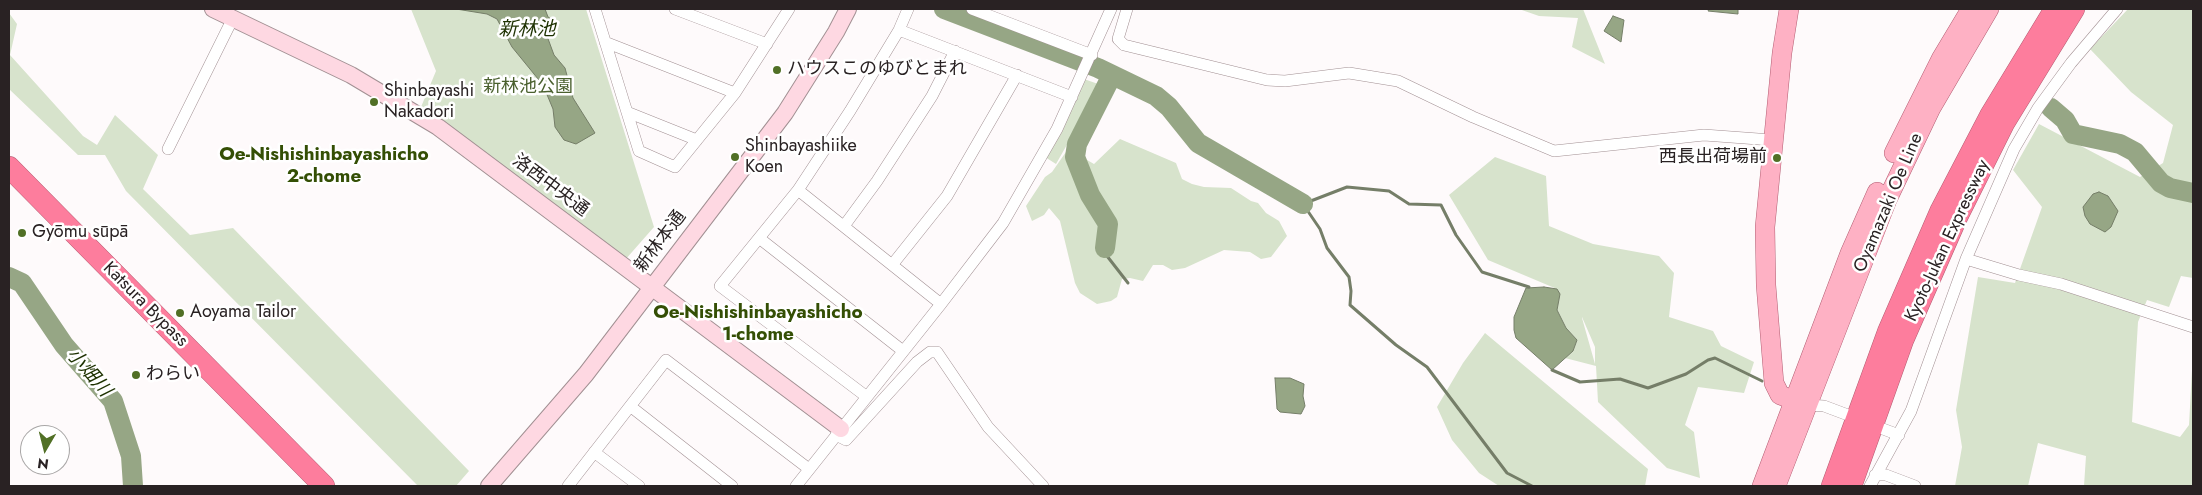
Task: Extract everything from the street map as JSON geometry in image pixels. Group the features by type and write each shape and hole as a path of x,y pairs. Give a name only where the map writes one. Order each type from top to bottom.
{"highway":[{"name":"Kyoto-Jukan Expressway","path":"1832,486 1888,332 1941,210 1990,116 2055,9"},
{"name":"Kyoto-Jukan Expressway","path":"1851,486 1903,340 1957,217 2009,115 2074,9"},
{"name":"Katsura Bypass","path":"9,167 324,486"},
{"name":"Katsura Bypass","path":"9,185 304,486"}],"main road":[{"path":"1789,9 1772,140 1765,227 1771,364 1774,383 1780,395 1801,403"},
{"name":"Oyamazaki Oe Line","path":"1776,486 1850,253 1913,113 1971,9"},
{"name":"Oyamazaki Oe Line","path":"1762,486 1801,403 1905,160 1957,61 1989,9"}],"street":[{"name":"洛西中央通","path":"213,9 235,13 351,75 438,127 652,287 839,432"},
{"path":"595,9 639,151 675,167 735,93 789,9"},
{"path":"675,9 767,44"},
{"name":"新林本通","path":"489,486 586,374 784,113 836,32 848,9"},
{"path":"867,397 720,286 798,190 850,111 899,30 908,9"},
{"path":"972,9 1092,55"},
{"path":"796,486 942,304 1002,223 1057,129 1112,9"},
{"path":"1127,9 1118,39 1124,45 1267,80 1285,81 1349,73 1398,81 1473,117 1554,151 1704,134 1772,140"},
{"path":"1870,486 1911,412 1966,258 2002,174 2038,108 2071,63 2117,9"},
{"path":"168,149 235,13"},
{"path":"899,30 1072,96"},
{"path":"605,42 735,93"},
{"path":"844,226 877,182 932,96 955,52"},
{"path":"892,265 947,196 1017,75"},
{"path":"626,112 697,140"},
{"path":"798,190 942,304"},
{"path":"759,238 903,351"},
{"path":"1966,258 2019,275 2061,284 2193,327"},
{"path":"839,432 846,440 917,362 930,352 937,352 988,427 1043,486"},
{"path":"568,486 666,360 809,469"},
{"path":"1801,403 1824,406 1848,415"},
{"path":"630,406 732,486"},
{"path":"1883,429 1899,435"},
{"path":"594,452 639,486"},
{"path":"1875,474 1886,475 1915,486"}],"green space":[{"name":"新林池公園","path":"411,9 586,9 654,227 625,260 421,107 436,71"},
{"path":"1519,9 1583,9 1605,64 1572,47 1578,18 1539,16"},
{"path":"2128,9 2193,9 2193,278 2181,276 2169,307 2147,300 2138,322 2132,422 2180,437 2189,425 2193,352 2193,486 2084,486 2086,456 2038,443 2028,486 1955,486 1962,447 1956,410 1978,277 2015,283 2042,207 2013,170 2039,124 2140,177 2163,163 2173,125 2131,92 2090,49"},
{"path":"9,13 17,24 10,55 83,136 97,145 115,115 158,155 143,189 190,235 233,228 469,471 456,486 418,486 126,191 105,155 78,155 9,89"},
{"path":"1084,79 1101,85 1056,164 1045,157"},
{"path":"1120,139 1176,163 1182,179 1192,184 1204,187 1231,188 1251,201 1258,203 1266,213 1279,221 1287,236 1271,257 1261,259 1250,252 1224,250 1185,268 1172,270 1163,265 1153,265 1143,281 1130,278 1122,279 1117,297 1111,301 1097,304 1080,293 1075,283 1060,221 1049,208 1044,215 1032,221 1026,206 1045,177 1052,172 1068,149 1094,164"},
{"path":"1495,157 1546,176 1549,226 1593,244 1659,256 1674,273 1669,317 1713,331 1721,346 1754,362 1744,393 1698,387 1685,425 1694,432 1700,478 1667,468 1598,402 1596,366 1565,358 1573,351 1577,340 1566,328 1557,310 1557,289 1488,260 1449,195","holes":["1582,317 1595,347 1595,364"]},
{"path":"1485,333 1648,469 1645,486 1499,486 1479,473 1452,440 1437,407 1463,363"}],"water":[{"name":"新林池","path":"456,9 545,9 548,17 556,22 554,29 547,36 554,55 565,68 573,98 595,133 576,144 564,140 555,127 553,109 543,85 512,47 497,19 487,14"},
{"path":"1709,9 1738,9 1738,14 1708,11"},
{"path":"1613,16 1624,20 1621,42 1604,31"},
{"path":"2099,192 2108,196 2118,211 2111,227 2105,232 2090,224 2085,216 2083,207 2093,194"},
{"path":"1544,287 1557,289 1560,294 1557,310 1566,328 1577,340 1573,351 1552,370 1516,338 1514,330 1514,317 1526,288"},
{"path":"1275,378 1290,378 1304,384 1303,396 1305,406 1301,414 1280,412 1277,409"}],"waterway":[{"path":"944,9 1098,68 1156,96 1169,107 1198,143 1303,204"},
{"path":"1105,248 1108,224 1090,195 1075,157 1077,144 1112,75"},
{"path":"2051,108 2065,120 2073,134 2120,144 2135,152 2161,183 2170,188 2193,193"},
{"path":"1529,287 1482,272 1456,235 1441,205 1409,204 1389,191 1347,187 1303,204 1320,229 1327,248 1349,277 1350,305 1396,345 1427,367 1507,473 1532,486"},
{"path":"1105,248 1107,256 1128,283"},
{"name":"小畑川","path":"9,277 22,283 64,345 113,401 131,456 133,486"},
{"path":"1552,370 1580,382 1620,379 1648,388 1686,374 1708,360 1715,358 1762,381"}],"place":[{"name":"ハウスこのゆびとまれ","path":"777,70"},
{"name":"Shinbayashi Nakadori","path":"374,102"},
{"name":"Shinbayashiike Koen","path":"735,157"},
{"name":"西長出荷場前","path":"1777,158"},
{"name":"Gyōmu sūpā","path":"22,233"},
{"name":"Aoyama Tailor","path":"180,313"},
{"name":"わらい","path":"136,375"}],"district":[{"name":"Oe-Nishishinbayashicho 2-chome","path":"324,166"},
{"name":"Oe-Nishishinbayashicho 1-chome","path":"758,324"}]}
